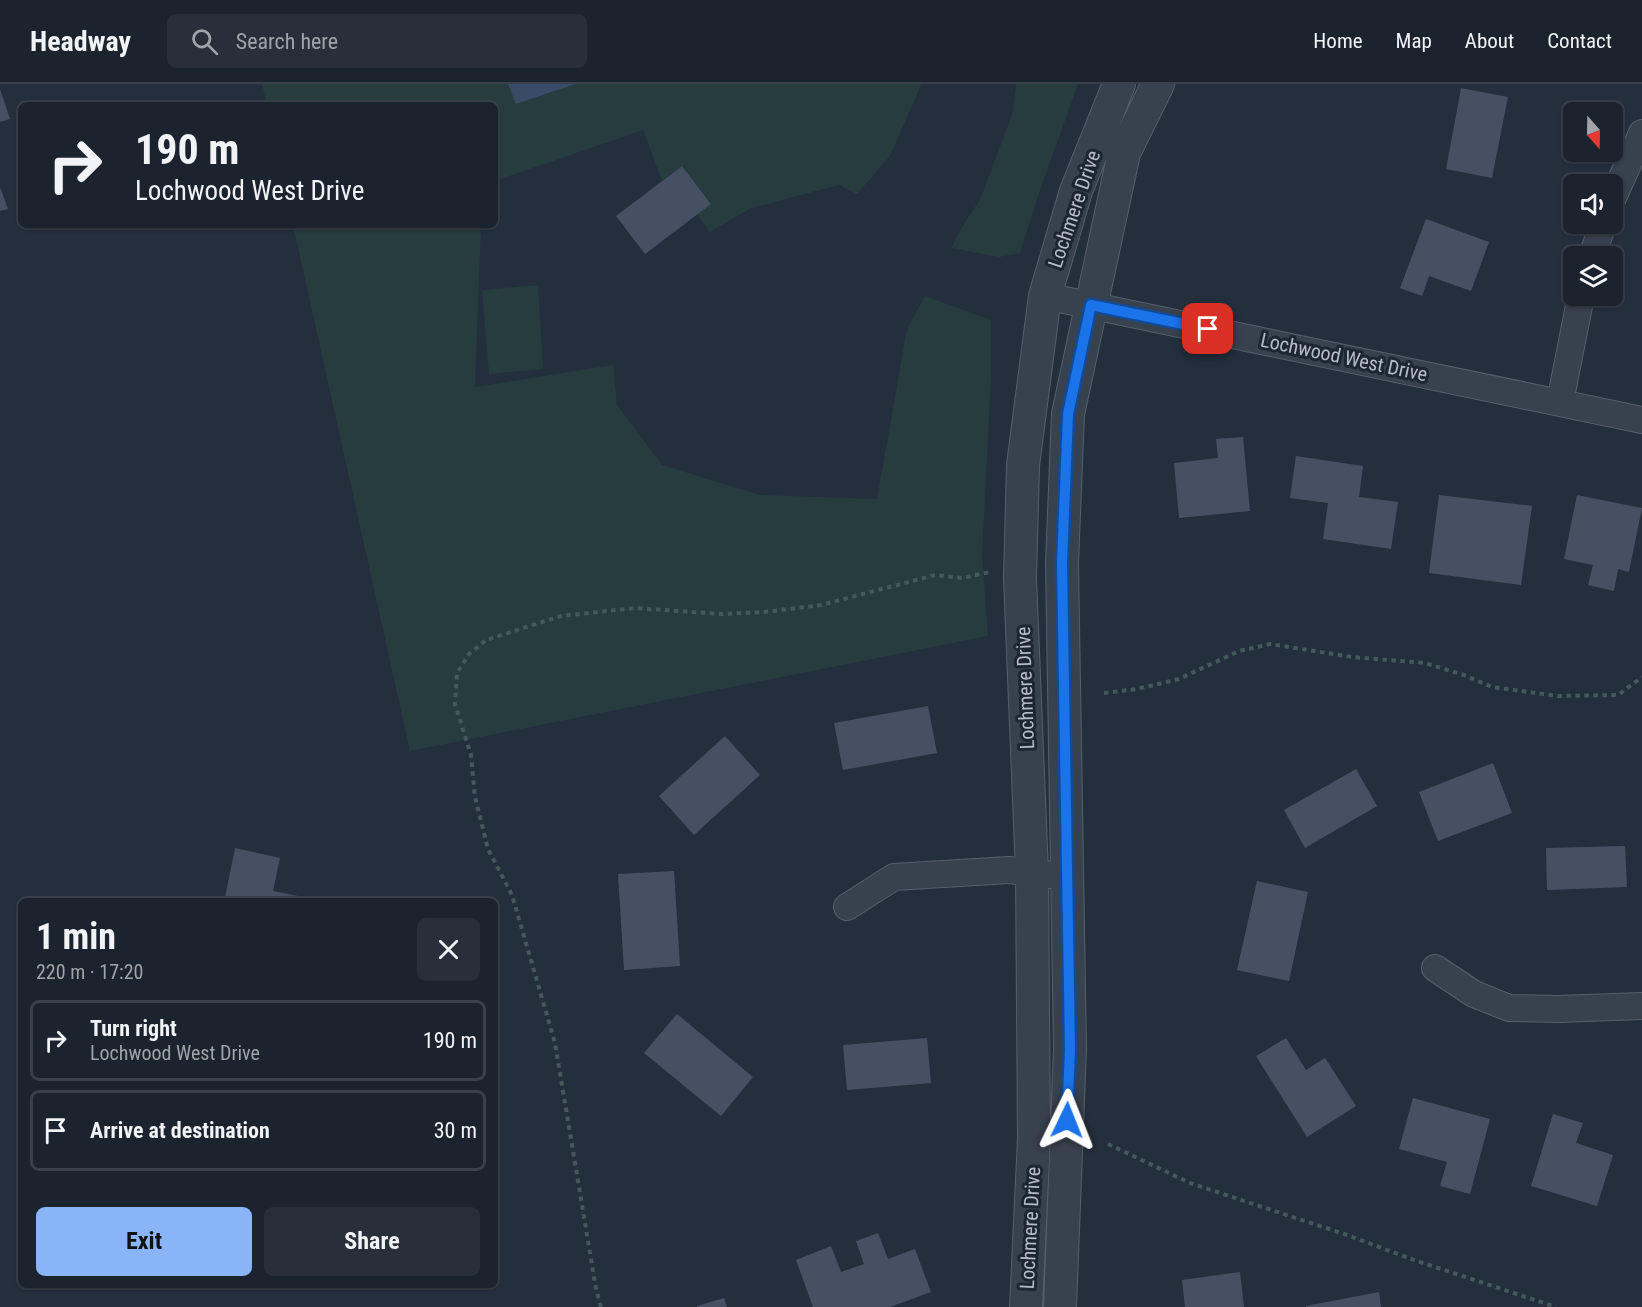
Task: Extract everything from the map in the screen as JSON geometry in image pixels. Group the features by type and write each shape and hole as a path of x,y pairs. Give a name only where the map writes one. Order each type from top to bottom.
{"street":[{"name":"Lochmere Drive","path":"1026,1307 1034,1138 1032,873 1020,564 1023,465 1045,296 1076,191 1119,84"},
{"name":"Lochmere Drive","path":"1060,1307 1070,1050 1062,563 1068,414 1124,153 1158,84"},
{"path":"1623,176 1642,134"},
{"name":"Lochwood West Drive","path":"1045,296 1642,420"},
{"path":"1560,402 1579,306"},
{"path":"847,907 894,877 1009,870 1068,877"},
{"path":"1435,968 1474,994 1509,1008 1642,1006"}],"path":[{"path":"601,1307 596,1289 555,1043 512,895 488,849 475,797 471,755 455,704 458,673 469,654 486,640 561,616 635,608 722,614 764,612 821,605 935,575 962,578 997,570"},
{"path":"1104,693 1137,689 1179,679 1239,651 1270,644 1352,657 1425,663 1464,675 1492,687 1558,696 1618,695 1642,677"},
{"path":"1108,1144 1190,1183 1556,1307"}],"green space":[{"path":"262,84 921,84 890,156 857,194 839,185 751,208 710,232 697,214 711,203 682,166 662,181 643,130 498,180 498,102 266,102"},
{"path":"1016,84 1078,84 1020,253 999,257 951,248 980,200 1013,112"},
{"path":"294,228 481,228 475,387 613,365 617,405 662,465 760,495 877,499 907,329 925,296 991,320 991,378 982,556 988,636 410,751"},
{"path":"538,285 543,369 489,374 482,290"}],"water":[{"path":"508,84 575,84 516,104"}],"building":[{"path":"1461,88 1508,97 1492,178 1446,169"},
{"path":"0,89 10,119 0,122"},
{"path":"682,166 711,204 645,254 616,216"},
{"path":"0,187 8,209 0,211"},
{"path":"1426,219 1489,242 1471,291 1429,276 1422,296 1400,288"},
{"path":"1243,437 1250,511 1179,518 1174,463 1218,458 1216,439"},
{"path":"1296,456 1363,466 1359,497 1398,502 1391,549 1323,539 1328,503 1290,498"},
{"path":"1439,495 1532,506 1521,585 1429,573"},
{"path":"1577,495 1642,508 1629,572 1618,569 1614,591 1588,585 1593,565 1564,559"},
{"path":"928,706 937,753 843,770 834,723"},
{"path":"725,736 760,775 694,835 659,796"},
{"path":"1493,763 1512,813 1438,841 1419,792"},
{"path":"1356,769 1377,806 1305,848 1284,810"},
{"path":"1625,846 1627,887 1547,890 1546,848"},
{"path":"235,848 280,858 273,891 298,896 297,898 225,898"},
{"path":"674,871 680,966 624,970 618,874"},
{"path":"1257,881 1308,892 1289,981 1237,970"},
{"path":"677,1014 753,1077 721,1116 644,1053"},
{"path":"927,1038 931,1083 847,1090 843,1045"},
{"path":"1286,1038 1306,1070 1325,1058 1356,1106 1307,1137 1256,1056"},
{"path":"1413,1098 1490,1119 1470,1194 1440,1186 1447,1162 1399,1149"},
{"path":"1553,1114 1583,1123 1576,1143 1613,1155 1597,1206 1531,1186"},
{"path":"878,1233 888,1259 915,1249 931,1292 890,1307 813,1307 796,1260 831,1246 841,1272 864,1264 856,1241"},
{"path":"1240,1272 1244,1307 1185,1307 1182,1280"},
{"path":"1379,1292 1381,1307 1306,1307 1306,1306"},
{"path":"724,1298 727,1307 697,1307 697,1306"}],"route":[{"path":"1067,1120 1070,1050 1062,563 1068,414 1091,305 1208,329"}]}
